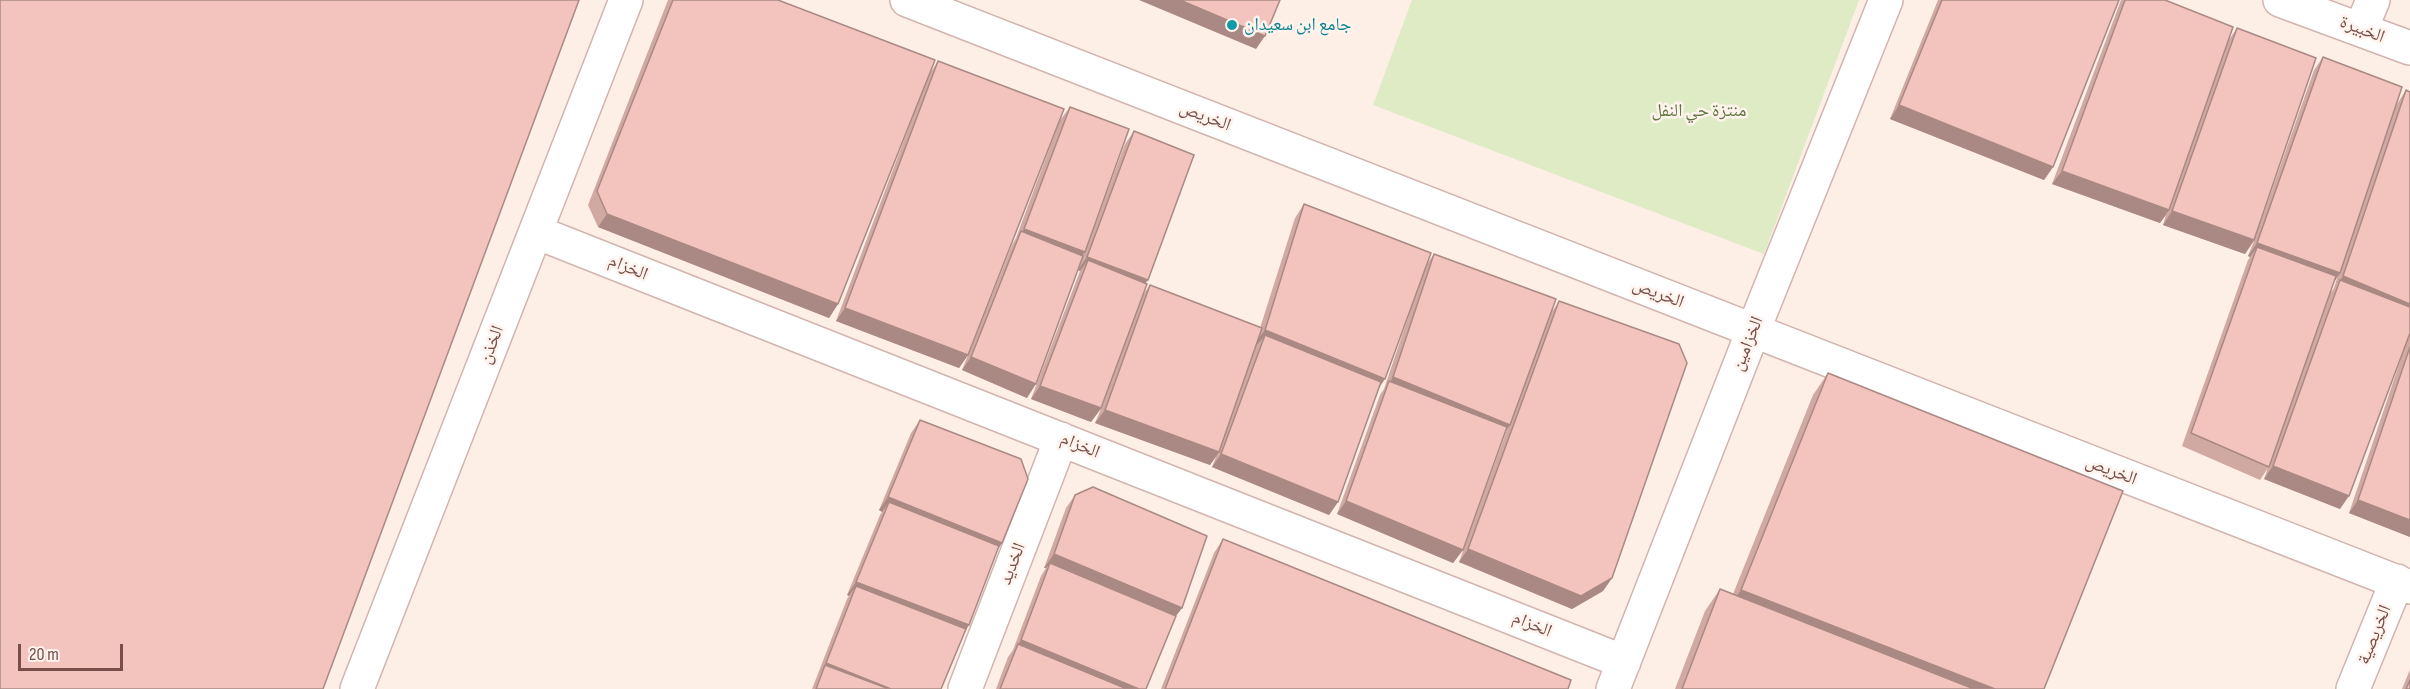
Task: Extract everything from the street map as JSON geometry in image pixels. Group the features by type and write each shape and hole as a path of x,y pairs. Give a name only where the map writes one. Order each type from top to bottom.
{"street":[{"name":"الخذن","path":"357,689 626,0"},
{"name":"الخريص","path":"907,0 2403,584"},
{"name":"الخزامين","path":"1619,675 1753,331 1886,0"},
{"name":"الخبيرة","path":"2280,0 2367,14 2410,48"},
{"name":"الخزام","path":"536,232 1061,438 1619,675"},
{"name":"الخديد","path":"965,689 1061,438"},
{"name":"الخريصية","path":"2353,689 2403,584"}],"green space":[{"name":"منتزة حي النفل","path":"1412,0 1859,0 1764,254 1373,105"}],"building":[{"path":"0,0 579,0 323,689 0,689"},
{"path":"673,0 778,0 935,60 838,304 607,214 597,191"},
{"path":"1180,0 1280,0 1265,36"},
{"path":"1942,0 2119,0 2053,167 1899,105"},
{"path":"2125,0 2165,0 2233,27 2169,210 2062,171"},
{"path":"2237,28 2316,58 2254,240 2172,211"},
{"path":"2323,57 2402,87 2340,273 2257,243"},
{"path":"938,61 1064,109 968,355 845,308"},
{"path":"2406,90 2410,92 2410,304 2343,276"},
{"path":"1070,107 1129,129 1085,252 1024,229"},
{"path":"1134,131 1194,155 1148,280 1087,257"},
{"path":"1304,204 1431,253 1385,379 1265,330"},
{"path":"1021,231 1083,256 1036,384 971,357"},
{"path":"2257,247 2336,276 2269,467 2191,433"},
{"path":"1434,254 1556,299 1510,425 1393,377"},
{"path":"1088,260 1147,284 1101,408 1040,386"},
{"path":"2340,280 2410,307 2410,333 2349,496 2273,466"},
{"path":"1150,285 1262,328 1219,452 1105,410"},
{"path":"1559,301 1679,344 1687,363 1612,578 1581,596 1468,549"},
{"path":"1265,335 1381,382 1338,502 1221,454"},
{"path":"2410,347 2410,520 2358,500"},
{"path":"1828,373 2123,491 2044,689 1995,689 1741,590"},
{"path":"1389,381 1507,427 1463,550 1346,501"},
{"path":"920,420 1021,459 1028,479 1002,543 888,497"},
{"path":"1093,487 1207,536 1182,608 1054,554 1075,495"},
{"path":"889,502 999,546 969,625 856,582"},
{"path":"1223,539 1571,680 1568,689 1165,689"},
{"path":"1050,563 1176,616 1146,689 1139,689 1021,640"},
{"path":"856,586 966,629 941,689 891,689 826,663"},
{"path":"1720,589 1974,689 1682,689"},
{"path":"1018,644 1127,689 1000,689"},
{"path":"825,665 889,689 816,689"}],"place":[{"name":"جامع ابن سعيدان","path":"1232,25"}]}
